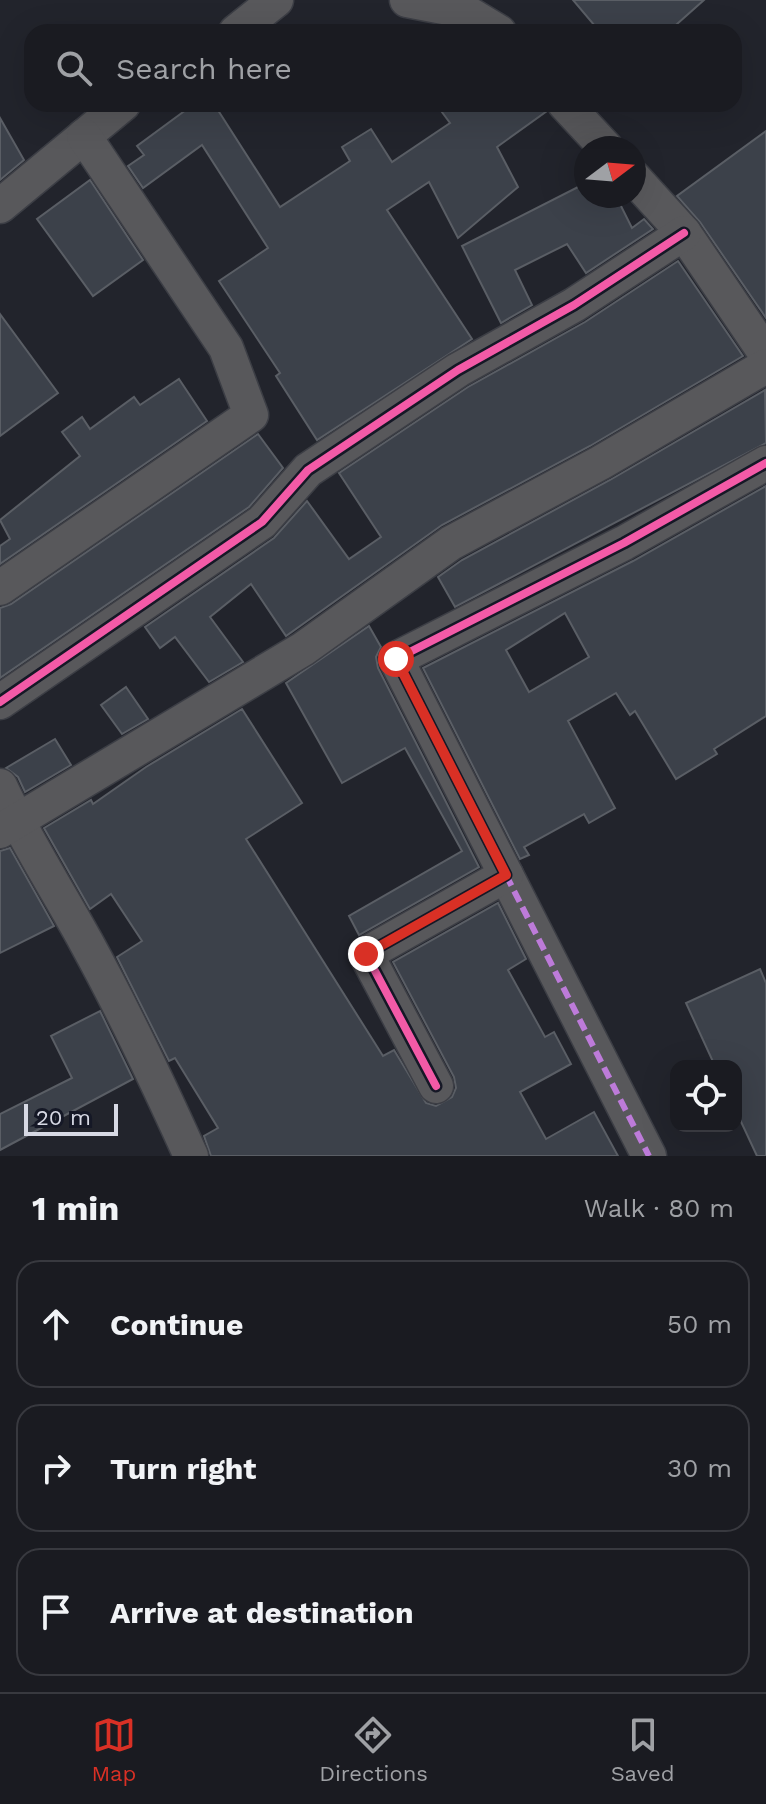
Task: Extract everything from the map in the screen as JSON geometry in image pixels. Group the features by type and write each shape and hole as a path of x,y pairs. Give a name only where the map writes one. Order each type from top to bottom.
{"street":[{"path":"246,24 276,0"},
{"path":"407,0 475,6 492,24"},
{"path":"0,206 113,112"},
{"path":"572,112 595,136"},
{"path":"0,588 251,415 226,348 84,136"},
{"path":"646,191 684,233 766,354"},
{"path":"0,702 262,522 308,470 458,370 574,305 684,233"},
{"path":"8,826 303,649 451,543 600,463 766,366"},
{"path":"649,1156 396,659 624,543 766,463"},
{"path":"0,786 8,826 86,941 157,1080 191,1156"},
{"path":"436,1086 366,954 506,875"}],"building":[{"path":"573,0 704,0 677,24 593,24"},
{"path":"183,112 219,112 280,207 350,161 342,147 371,129 392,162 450,123 442,112 546,112 497,147 518,187 458,238 429,182 387,210 472,339 317,440 276,376 280,373 219,281 268,248 202,145 143,188 128,166 144,155 137,146"},
{"path":"0,118 24,160 0,180"},
{"path":"766,131 766,318 700,222 677,196"},
{"path":"90,180 143,260 93,296 37,219"},
{"path":"574,189 574,208 622,208 632,228 644,219 653,229 586,273 567,244 515,270 532,305 501,323 462,246"},
{"path":"678,261 743,356 590,446 442,525 286,636 251,584 210,617 243,662 209,682 175,637 160,648 145,627 274,538 307,501 349,559 381,537 339,473 468,387 585,322"},
{"path":"0,314 58,393 0,436"},
{"path":"179,379 207,421 0,564 0,546 10,539 0,520 80,456 62,432 82,417 90,429 134,397 140,405"},
{"path":"765,390 766,443 455,607 438,577 462,560 610,480"},
{"path":"258,434 283,468 249,507 0,678 0,608 11,604"},
{"path":"766,486 766,716 714,749 717,754 676,779 635,711 630,715 616,693 568,721 615,808 589,823 584,814 524,847 529,855 520,859 423,668 633,561","holes":["565,613 589,657 529,692 506,650"]},
{"path":"369,626 381,647 376,657 378,668 479,867 359,935 349,916 462,851 405,748 342,783 286,683"},
{"path":"126,687 148,719 122,734 101,705"},
{"path":"242,709 302,803 246,839 383,1056 394,1050 426,1103 436,1106 452,1097 456,1088 454,1077 393,962 498,903 526,959 508,970 545,1037 554,1032 571,1064 520,1092 546,1139 594,1112 618,1156 211,1156 204,1136 218,1128 175,1058 169,1061 117,957 142,941 111,894 90,909 44,828 91,800 93,804 146,767"},
{"path":"55,739 71,765 25,792 18,777 6,768"},
{"path":"10,848 54,926 0,953 0,851"},
{"path":"760,969 766,983 766,1156 757,1156 742,1124 742,1060 712,1060 686,1003"},
{"path":"100,1011 133,1079 0,1150 0,1114 72,1078 51,1036"}],"marked path":[{"path":"506,875 649,1156"}],"cycle path":[{"path":"0,702 262,522 308,470 458,370 574,305 684,233"},
{"path":"436,1086 366,954 506,875 396,659 624,543 766,463"}],"route":[{"path":"366,954 506,875 396,659"}]}
